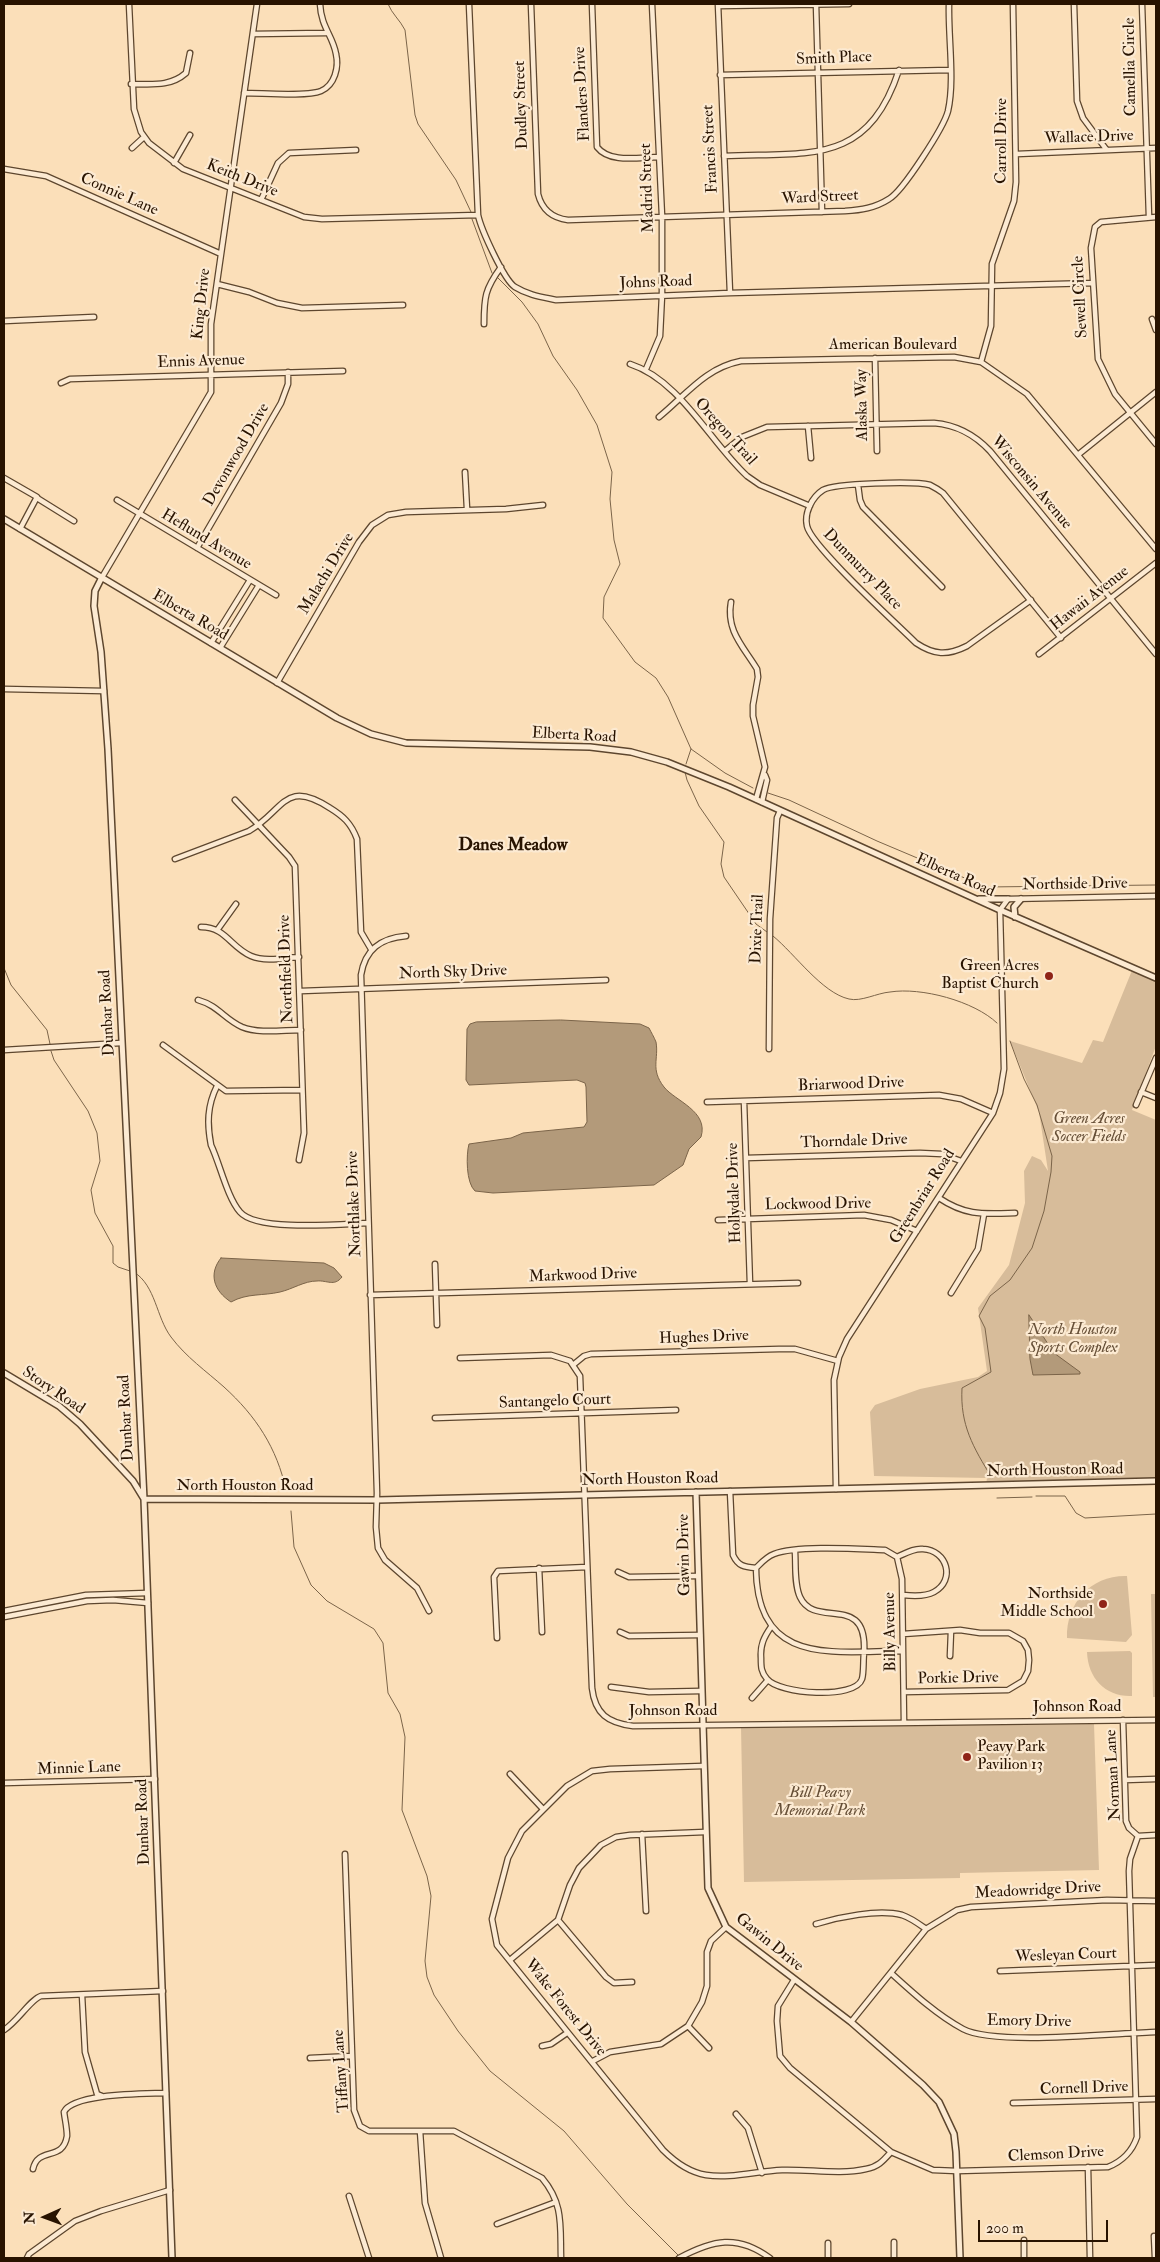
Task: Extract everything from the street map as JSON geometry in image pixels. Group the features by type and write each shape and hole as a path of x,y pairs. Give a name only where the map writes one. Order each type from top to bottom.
{"street":[{"name":"Keith Drive","path":"129,4 131,84 136,120 144,136 158,152 174,163 213,182 304,217 322,219 478,215"},
{"name":"King Drive","path":"101,579 208,400 212,374 211,324 257,4"},
{"path":"244,93 321,91 332,81 337,65 336,54 320,15 320,4"},
{"name":"Johns Road","path":"469,4 478,215 483,232 513,286 528,293 556,300 662,295 1093,283"},
{"name":"Dudley Street","path":"531,4 537,182 542,204"},
{"name":"Flanders Drive","path":"592,4 597,147 601,152 612,157 659,157"},
{"name":"Madrid Street","path":"646,369 660,336 662,295 662,216 652,4"},
{"path":"816,4 822,212"},
{"path":"718,5 850,4"},
{"name":"Ward Street","path":"542,204 550,214 559,219 822,212 860,210 875,206 890,198 899,190 944,121 948,111 950,70 949,4"},
{"name":"Carroll Drive","path":"980,362 991,326 992,264 1014,201 1017,154 1012,4"},
{"path":"1074,4 1076,101 1083,118 1106,150"},
{"name":"Camellia Circle","path":"1142,4 1145,148"},
{"name":"Francis Street","path":"718,5 730,293"},
{"path":"252,34 326,33"},
{"path":"131,84 167,84 174,82 186,73 190,53"},
{"path":"724,156 820,152 842,145 868,127 886,102 899,70"},
{"name":"Smith Place","path":"720,75 950,70"},
{"path":"174,163 190,135"},
{"path":"132,148 144,136"},
{"path":"1145,148 1156,148"},
{"name":"Wallace Drive","path":"1017,154 1145,148 1149,217"},
{"path":"261,200 278,163 289,153 356,150"},
{"name":"Connie Lane","path":"4,169 46,176 221,254"},
{"path":"1149,217 1156,217"},
{"name":"Sewell Circle","path":"1149,217 1114,219 1101,222 1095,226 1091,248 1098,359 1115,394 1132,412 1156,444"},
{"path":"484,324 484,298 490,282 502,267"},
{"path":"216,284 302,308 403,305"},
{"path":"4,320 94,318"},
{"path":"1152,319 1156,330"},
{"name":"American Boulevard","path":"659,417 701,379 724,364 740,361 954,357 980,362 1027,394 1079,454 1156,549"},
{"name":"Alaska Way","path":"875,358 877,452"},
{"name":"Oregon Trail","path":"630,364 646,369 680,400 737,467 760,485 810,506"},
{"name":"Ennis Avenue","path":"61,383 70,379 343,371"},
{"name":"Devonwood Drive","path":"197,548 281,403 288,384 288,372"},
{"path":"1079,454 1156,392"},
{"name":"Wisconsin Avenue","path":"725,451 754,431 767,427 947,424 968,432 980,440 1156,654"},
{"path":"808,426 811,458"},
{"path":"465,472 467,509"},
{"path":"4,478 38,497 36,498 74,521"},
{"path":"810,506 822,490 835,486 919,483 937,489 943,493 1061,638"},
{"path":"858,485 863,507 942,586"},
{"path":"20,528 36,498"},
{"name":"Heflund Avenue","path":"117,500 250,580 211,643"},
{"name":"Malachi Drive","path":"277,683 359,542 372,525 388,515 401,513 543,505"},
{"name":"Dunmurry Place","path":"810,506 807,513 807,526 822,549 916,643 933,653 955,652 967,646 1031,600"},
{"name":"Elberta Road","path":"4,519 277,683 337,718 371,734 392,740 430,744 609,748 667,762 756,799 1015,917 1156,978"},
{"name":"Hawaii Avenue","path":"1039,654 1156,563"},
{"name":"Dunbar Road","path":"101,579 95,591 94,606 104,691 144,1499 172,2258"},
{"path":"250,580 276,595"},
{"name":"Heflund Avenue","path":"220,648 258,585"},
{"path":"731,602 729,615 731,628 757,669 758,677 753,716 765,760 764,774 756,799"},
{"path":"4,689 104,691"},
{"path":"762,802 767,780 764,774"},
{"path":"175,859 258,826 283,801 302,795 319,801 344,817 354,830 357,839 361,932 371,950 380,942 392,937 406,936"},
{"name":"Northfield Drive","path":"235,800 289,857 295,866 301,991 304,1139 299,1160"},
{"name":"Dixie Trail","path":"769,1049 770,919 777,818 780,811"},
{"name":"Northside Drive","path":"1000,910 1008,899 1156,896"},
{"path":"978,899 1008,899"},
{"path":"1015,917 1014,907 1021,899"},
{"path":"218,929 236,904"},
{"name":"Greenbriar Road","path":"836,1489 834,1391 838,1361 847,1339 993,1113 1000,1093 1004,1069 1000,910"},
{"path":"201,927 218,929 251,956 266,959 299,957"},
{"name":"Northlake Drive","path":"371,950 365,959 360,989 377,1500 376,1527 378,1548 385,1560 418,1588 430,1611"},
{"name":"North Sky Drive","path":"301,991 606,980"},
{"path":"198,1000 213,1005 229,1019 247,1029 301,1030"},
{"path":"4,1050 121,1043"},
{"path":"163,1045 217,1086 234,1093 302,1090"},
{"path":"1136,1105 1156,1058"},
{"path":"217,1086 209,1106 209,1135 240,1212 256,1221 276,1224 368,1224"},
{"path":"1141,1092 1156,1098"},
{"name":"Briarwood Drive","path":"707,1102 939,1095 961,1099 993,1113"},
{"name":"Hollydale Drive","path":"744,1101 750,1284"},
{"name":"Thorndale Drive","path":"746,1158 920,1153 942,1154 961,1161"},
{"path":"939,1198 962,1212 984,1214 1015,1213"},
{"path":"951,1293 978,1249 984,1214"},
{"name":"Lockwood Drive","path":"718,1220 864,1215 891,1220 916,1231"},
{"path":"435,1264 436,1326"},
{"name":"Markwood Drive","path":"370,1296 798,1283"},
{"name":"Hughes Drive","path":"573,1365 584,1356 591,1354 778,1349 795,1349 838,1361"},
{"path":"460,1358 550,1355 560,1357 573,1365"},
{"name":"Johnson Road","path":"573,1365 582,1383 593,1703 603,1715 617,1724 633,1726 1156,1720"},
{"name":"Story Road","path":"4,1373 58,1406 80,1424 133,1481 144,1499"},
{"name":"Santangelo Court","path":"434,1418 676,1410"},
{"name":"North Houston Road","path":"144,1499 377,1500 1156,1481"},
{"path":"730,1491 733,1555 737,1563 743,1567 756,1568 767,1557 776,1553 822,1549 886,1550 897,1557 916,1549 933,1550 943,1557 946,1569 945,1580 934,1592 921,1595 903,1594"},
{"name":"Gawin Drive","path":"696,1492 708,1888 726,1927 850,2022 923,2085 939,2102 954,2134 960,2258"},
{"path":"771,1627 760,1648 761,1670 768,1681 778,1687 797,1691 842,1691 858,1686 862,1680 864,1651 862,1628 846,1614 819,1612 808,1606 800,1597 795,1552"},
{"name":"Billy Avenue","path":"897,1557 903,1594 904,1723"},
{"path":"497,1638 494,1577 498,1571 587,1567"},
{"path":"539,1568 542,1632"},
{"path":"756,1568 759,1603 771,1627 788,1642 803,1648 828,1652 903,1651"},
{"path":"618,1572 629,1577 698,1576"},
{"path":"4,1611 86,1595 147,1593"},
{"path":"4,1618 87,1601 113,1600 148,1603"},
{"name":"Porkie Drive","path":"903,1634 960,1630 986,1633 1002,1632 1017,1635 1028,1650 1028,1671 1023,1681 1008,1690 904,1692"},
{"path":"950,1656 951,1631"},
{"path":"620,1632 628,1636 700,1635"},
{"path":"752,1698 768,1681"},
{"path":"611,1687 649,1692 701,1691"},
{"name":"Norman Lane","path":"1123,1720 1126,1820 1129,1828 1138,1836 1156,1835"},
{"name":"Wake Forest Drive","path":"703,1766 661,1766 592,1771 567,1786 522,1831 512,1849 494,1904 492,1919 497,1945 567,2033 593,2061 675,2162 691,2171 706,2175 762,2173 781,2170 846,2171 867,2169 880,2164 891,2152"},
{"path":"510,1774 543,1809"},
{"name":"Minnie Lane","path":"4,1784 155,1779"},
{"path":"1125,1780 1156,1779"},
{"path":"510,1960 558,1920 570,1886 579,1868 601,1845 616,1837 642,1834 705,1832"},
{"path":"642,1834 646,1911"},
{"name":"Clemson Drive","path":"794,1980 778,2006 777,2021 780,2056 804,2080 891,2152 933,2170 1108,2167 1116,2164 1133,2148 1137,2137 1130,1859 1138,1836"},
{"name":"Tiffany Lane","path":"344,1854 354,2110 360,2126 369,2131 454,2131 467,2136 542,2178 551,2189 560,2211 561,2258"},
{"name":"Meadowridge Drive","path":"850,2022 926,1929 957,1910 971,1907 1107,1900 1156,1900"},
{"path":"816,1924 842,1916 896,1915 915,1921 926,1929"},
{"path":"558,1920 606,1978 614,1982 632,1982"},
{"path":"593,2061 610,2052 661,2044 688,2026 702,2002 707,1986 707,1952 711,1941 726,1927"},
{"name":"Wesleyan Court","path":"1000,1971 1156,1965"},
{"name":"Emory Drive","path":"891,1973 946,2018 964,2029 980,2034 1011,2036 1156,2032"},
{"path":"4,2030 15,2023 36,1998 163,1991"},
{"path":"82,1995 85,2052 97,2094 103,2097"},
{"path":"688,2026 709,2048"},
{"path":"542,2046 551,2044 567,2033"},
{"path":"310,2058 352,2056"},
{"path":"33,2169 35,2161 39,2157 52,2155 65,2144 67,2135 64,2112 66,2107 103,2097 166,2093"},
{"name":"Cornell Drive","path":"1013,2103 1156,2099"},
{"path":"736,2114 748,2128 762,2173"},
{"path":"420,2131 425,2203 441,2258"},
{"path":"1088,2167 1090,2258"},
{"path":"27,2258 29,2254 75,2221 170,2190"},
{"path":"349,2196 369,2258"},
{"path":"497,2224 556,2202"},
{"path":"1154,2236 1154,2258"},
{"path":"1024,2240 1024,2258"},
{"path":"679,2258 696,2249 720,2241 749,2244 770,2258"},
{"path":"894,2242 894,2258"},
{"path":"828,2243 828,2258"}],"green space":[{"path":"1133,968 1156,978 1156,1046 1132,1110 1156,1120 1156,1481 986,1485 987,1478 874,1476 870,1412 875,1405 920,1389 978,1377 987,1371 978,1308 1009,1265 1025,1203 1024,1171 1032,1156 1041,1160 1048,1171 1039,1112 1010,1041 1082,1063 1093,1040 1103,1042"},
{"path":"1127,1576 1132,1635 1126,1642 1067,1638 1071,1613 1083,1594 1102,1580"},
{"path":"1151,1594 1156,1594 1156,1697 1153,1697"},
{"path":"1130,1651 1132,1653 1132,1696 1123,1696 1100,1685 1091,1670 1087,1652"},
{"name":"Bill Peavy Memorial Park","path":"1094,1724 1099,1870 960,1873 960,1878 744,1882 741,1727"}],"shaded area":[{"path":"561,1020 640,1024 649,1028 656,1042 657,1075 669,1092 696,1113 702,1128 701,1137 689,1149 683,1165 654,1185 493,1193 475,1191 468,1176 467,1155 469,1144 511,1138 523,1133 584,1127 587,1122 586,1087 585,1083 577,1080 469,1085 466,1080 467,1029 470,1024 476,1022"},
{"path":"221,1258 324,1263 334,1268 342,1277 336,1282 312,1281 280,1292 249,1296 231,1302 220,1293 215,1282 215,1270"},
{"path":"1029,1315 1054,1353 1080,1372 1080,1374 1033,1375 1030,1359"}],"waterway":[{"path":"388,4 405,30 415,115 418,124 456,180 471,212"},
{"path":"472,219 492,273"},
{"path":"498,278 522,302 538,324 553,356 577,390 597,425 612,472 610,499 614,540 620,564 604,597 603,618 635,662 656,678 668,697 691,749 725,773 753,788"},
{"path":"686,764 691,749"},
{"path":"685,772 699,806 724,842 721,864 724,877 756,924 767,932"},
{"path":"768,793 789,800 877,841 986,887 1156,885"},
{"path":"773,936 819,981 829,989 849,999 854,1000 903,991 931,994 946,997 975,1008 997,1023"},
{"path":"4,968 11,985 47,1030 50,1044"},
{"path":"992,1478 969,1435 963,1413 962,1388 991,1372 985,1328 979,1316 990,1296 1010,1280 1032,1248 1044,1211 1052,1156 1037,1105 1024,1079 1010,1041"},
{"path":"51,1051 54,1060 88,1111 97,1133 100,1161 91,1190 95,1213 113,1246 113,1263 130,1271"},
{"path":"134,1272 147,1285 171,1337 190,1357 224,1387 255,1421 277,1460 286,1490"},
{"path":"1036,1496 1065,1496 1076,1513 1085,1518 1156,1514"},
{"path":"997,1498 1032,1497"},
{"path":"291,1511 294,1547 311,1585 327,1601 374,1629 383,1643 388,1693 400,1714 405,1737 402,1810 427,1876 431,1896 425,1961 427,1977 434,1995 458,2031 490,2071 564,2131 627,2204 678,2255"}],"place":[{"name":"Green Acres Baptist Church","path":"1049,976"},
{"name":"Northside Middle School","path":"1103,1604"},
{"name":"Peavy Park Pavilion 13","path":"967,1757"}],"district":[{"name":"Danes Meadow","path":"513,846"}],"park label":[{"name":"Green Acres Soccer Fields","path":"1089,1129"},
{"name":"North Houston Sports Complex","path":"1073,1340"}]}
